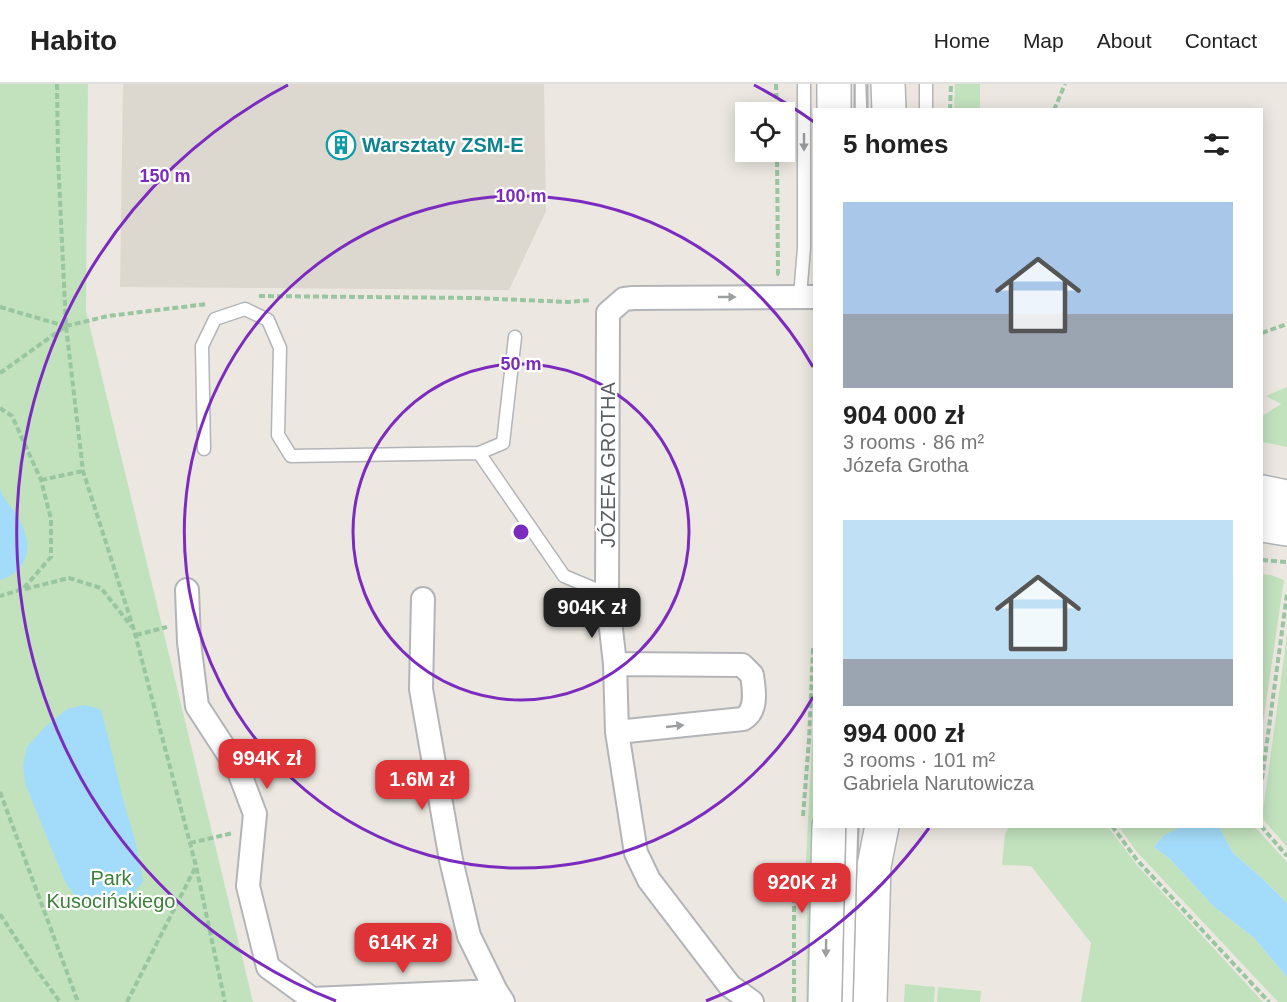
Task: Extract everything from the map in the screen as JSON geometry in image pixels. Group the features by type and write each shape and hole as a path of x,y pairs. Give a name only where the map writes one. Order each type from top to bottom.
{"street":[{"path":"834,84 834,108"},
{"path":"888,84 889,108"},
{"path":"624,298 808,297"},
{"name":"JÓZEFA GROTHA","path":"624,298 608,313 608,594 615,664 617,732 636,853 649,880 730,986 752,1002"},
{"path":"1263,492 1287,497"},
{"path":"1263,525 1287,529"},
{"path":"187,590 189,642 197,706 238,769 255,814 248,886 268,967 312,1001 499,997 469,936 451,860 421,689 423,599"},
{"path":"615,664 742,665 752,675 754,691 751,712 743,719 617,732"},
{"path":"825,1002 829,828"},
{"path":"870,1002 874,866 882,828"}],"lane":[{"path":"804,84 804,248 808,297"},
{"path":"861,84 861,108"},
{"path":"926,84 926,108"},
{"path":"204,448 202,346 215,319 245,309 268,320 280,348 278,435 291,456 479,453 503,443 515,337"},
{"path":"479,453 564,576 608,594"},
{"path":"848,1002 852,828"}],"path":[{"path":"57,84 66,326 82,471 136,635 196,866 225,1002"},
{"path":"776,84 777,102"},
{"path":"950,108 951,84"},
{"path":"1055,108 1065,84"},
{"path":"777,162 778,274 784,274"},
{"path":"259,296 473,298 567,302 624,298"},
{"path":"0,373 66,326 108,316 215,303"},
{"path":"0,307 66,326"},
{"path":"1263,333 1287,324"},
{"path":"0,408 12,416 41,480 51,519 51,557 23,589"},
{"path":"41,480 82,471"},
{"path":"1263,560 1287,562"},
{"path":"0,596 69,578 101,588 134,630"},
{"path":"1263,771 1287,594"},
{"path":"136,635 188,621"},
{"path":"0,792 78,1002"},
{"path":"1114,828 1137,860 1269,1002"},
{"path":"1263,828 1287,856"},
{"path":"190,843 254,829"},
{"path":"128,1002 196,866"},
{"path":"794,1002 794,897 798,880"},
{"path":"0,914 60,1002"}],"shaded area":[{"path":"123,84 544,84 546,211 509,290 120,287"}],"green space":[{"name":"Park Kusocińskiego","path":"0,84 88,84 86,311 253,1002 0,1002"},
{"path":"955,84 980,84 980,108 954,108"},
{"path":"1287,387 1287,447 1263,442 1263,415 1281,404 1266,396"},
{"path":"1263,574 1284,580 1263,723"},
{"path":"1287,635 1287,847 1263,819"},
{"path":"813,727 813,1002 806,1002 807,897 805,880"},
{"path":"1008,828 1109,828 1137,865 1263,1002 1081,1002 1091,943 1031,866 1002,865 1005,834"},
{"path":"1120,828 1178,828 1164,835 1154,847 1170,859 1213,906 1254,938 1287,977 1287,1002 1278,1002 1136,851"},
{"path":"1220,828 1256,828 1287,862 1287,903 1263,879 1233,853"},
{"path":"905,984 935,987 934,1002 904,1002"},
{"path":"938,987 981,991 980,1002 937,1002"}],"water":[{"path":"0,488 24,531 27,539 27,554 20,568 0,580"},
{"path":"84,705 100,709 136,844 143,882 122,906 99,905 78,900 65,882 25,783 23,765 27,747 47,725 67,709"},
{"path":"1220,828 1233,853 1287,903 1287,977 1254,938 1213,906 1170,859 1154,847 1164,835 1177,829"}],"tram line":[{"path":"855,84 855,108"},
{"path":"866,84 867,108"},
{"path":"842,1002 846,828"},
{"path":"853,1002 858,828"}],"place":[{"name":"Warsztaty ZSM-E","path":"341,145"}]}
